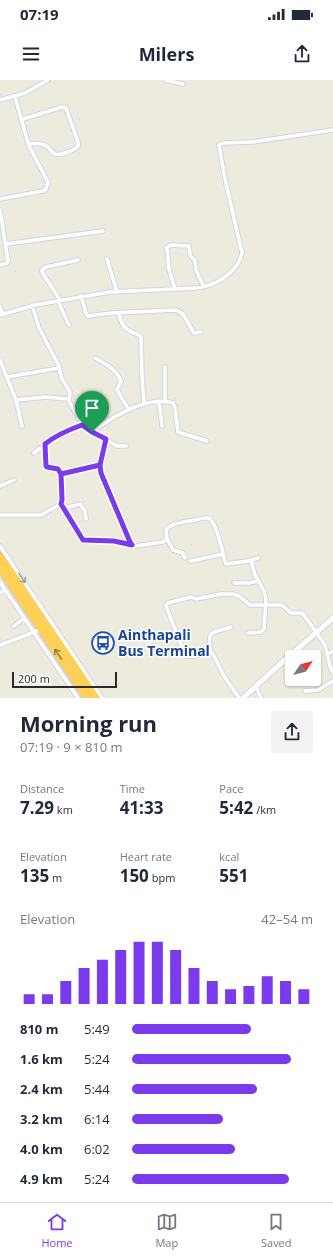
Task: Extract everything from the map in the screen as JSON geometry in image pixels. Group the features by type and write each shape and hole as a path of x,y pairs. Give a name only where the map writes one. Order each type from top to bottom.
{"highway":[{"path":"0,556 96,698"},
{"path":"0,568 48,628 87,698"}],"main road":[{"path":"243,698 333,618"}],"street":[{"path":"0,100 35,88 48,80"},
{"path":"165,80 183,84"},
{"path":"0,199 46,189 48,182 29,144 15,96"},
{"path":"22,119 64,107 67,110 78,142 76,148 58,155 53,153 43,144 29,144"},
{"path":"0,307 1,315 32,305 81,296 117,292 175,290 204,287 218,282 239,262 242,253 225,179 219,145 223,143 253,142 333,130"},
{"path":"0,211 8,261 8,263 0,265"},
{"path":"6,244 103,231"},
{"path":"175,290 169,268 167,249 167,247 171,245 189,246 190,255 195,261 196,270 204,287"},
{"path":"107,259 117,292"},
{"path":"69,325 59,300 42,270 46,267 78,260"},
{"path":"81,296 88,316 119,312 179,311 194,333 201,332"},
{"path":"32,305 39,328 59,368 61,377 70,392 68,399 82,425 120,447 126,446"},
{"path":"119,312 120,321 129,331 138,334 141,337 144,404"},
{"path":"95,358 109,366 119,377 121,381 117,390 129,410"},
{"path":"0,360 16,400 22,426"},
{"path":"165,367 165,402"},
{"path":"7,377 59,368"},
{"path":"16,400 46,397 68,399"},
{"path":"159,402 162,426"},
{"path":"92,432 108,420 144,404 171,402 174,405 178,432 207,441"},
{"path":"34,453 59,434 82,425"},
{"path":"106,439 100,465 101,473 132,545"},
{"path":"45,444 46,466 58,469 61,474 61,504 83,540 114,541 135,546 161,543 166,540"},
{"path":"61,474 100,465"},
{"path":"0,486 14,480"},
{"path":"0,515 41,515 61,504"},
{"path":"61,504 66,508 80,504 85,511 86,519"},
{"path":"185,558 183,553 173,550 166,540 166,530 170,526 209,519 214,524 226,564 258,558"},
{"path":"0,546 48,628 102,698"},
{"path":"191,561 222,554"},
{"path":"248,633 261,632 264,629 267,605 264,591 258,581 251,560"},
{"path":"234,583 258,581"},
{"path":"0,582 78,698"},
{"path":"0,593 5,590"},
{"path":"211,652 189,657 185,655 166,604 190,598 196,599 221,594 233,594 239,596 250,605 282,605 290,613 302,614 317,633 325,646 333,673"},
{"path":"14,626 24,618"},
{"path":"231,627 214,632 210,635 208,640 211,652 238,698"},
{"path":"0,645 48,628"},
{"path":"328,654 333,651"},
{"path":"305,691 318,690 333,681"},
{"path":"256,687 261,698"}],"place":[{"name":"Ainthapali Bus Terminal","path":"103,643"}],"route":[{"path":"92,432 84,428 82,425 59,434 49,440 45,444 46,466 58,469 61,474 100,465 101,473 132,545 114,541 83,540 61,504 61,474 93,466 100,465 106,439 92,432"}]}
